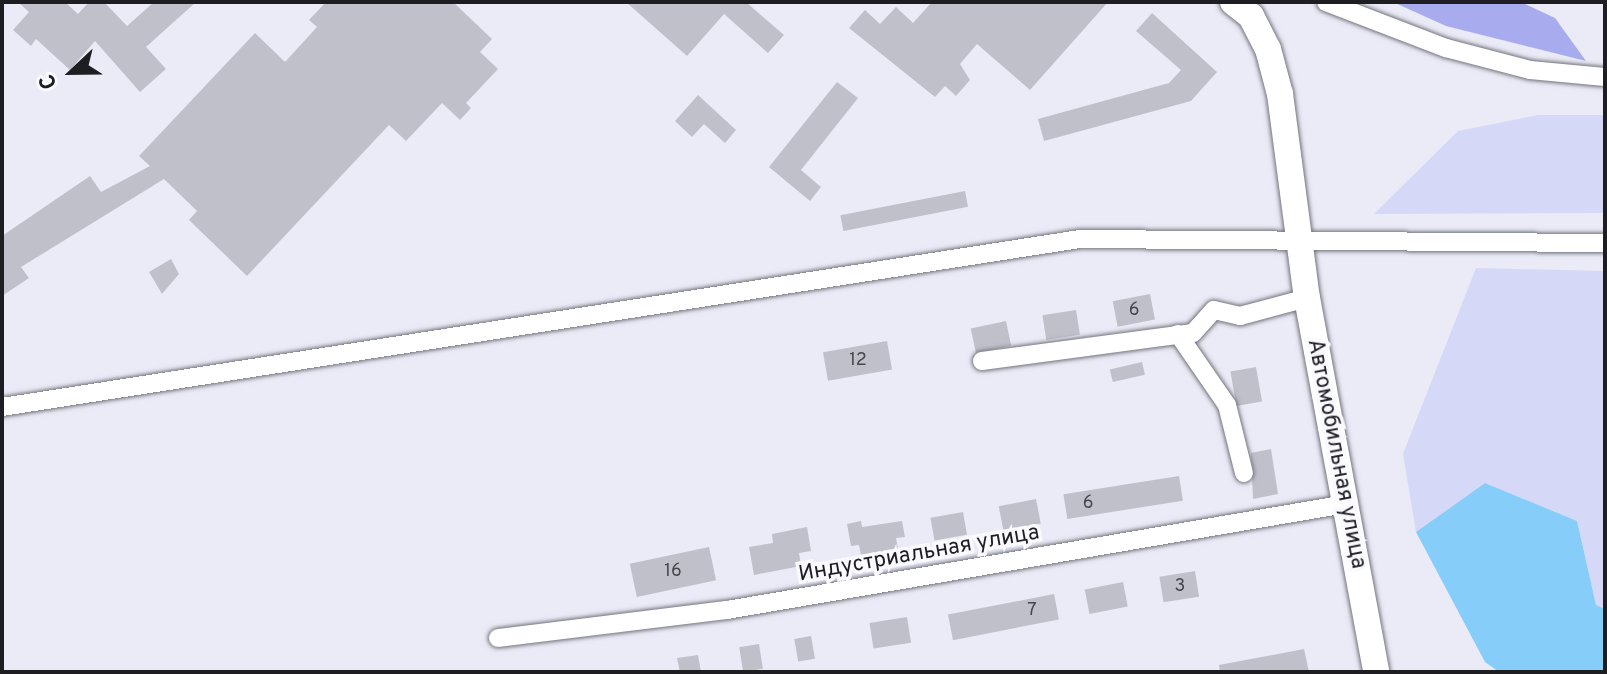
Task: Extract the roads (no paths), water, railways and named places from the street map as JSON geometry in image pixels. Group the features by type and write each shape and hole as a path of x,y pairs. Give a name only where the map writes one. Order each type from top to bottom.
{"street":[{"name":"Автомобильная улица","path":"1233,2 1251,16 1268,49 1300,236 1307,298 1376,672"},
{"path":"1326,2 1446,48 1530,70 1605,77"},
{"path":"2,407 1080,239 1300,236 1605,243"},
{"path":"982,361 1193,333 1214,310 1240,316 1307,298"},
{"path":"1178,334 1227,405 1244,473"},
{"name":"Индустриальная улица","path":"498,638 727,610 1346,504"}]}
